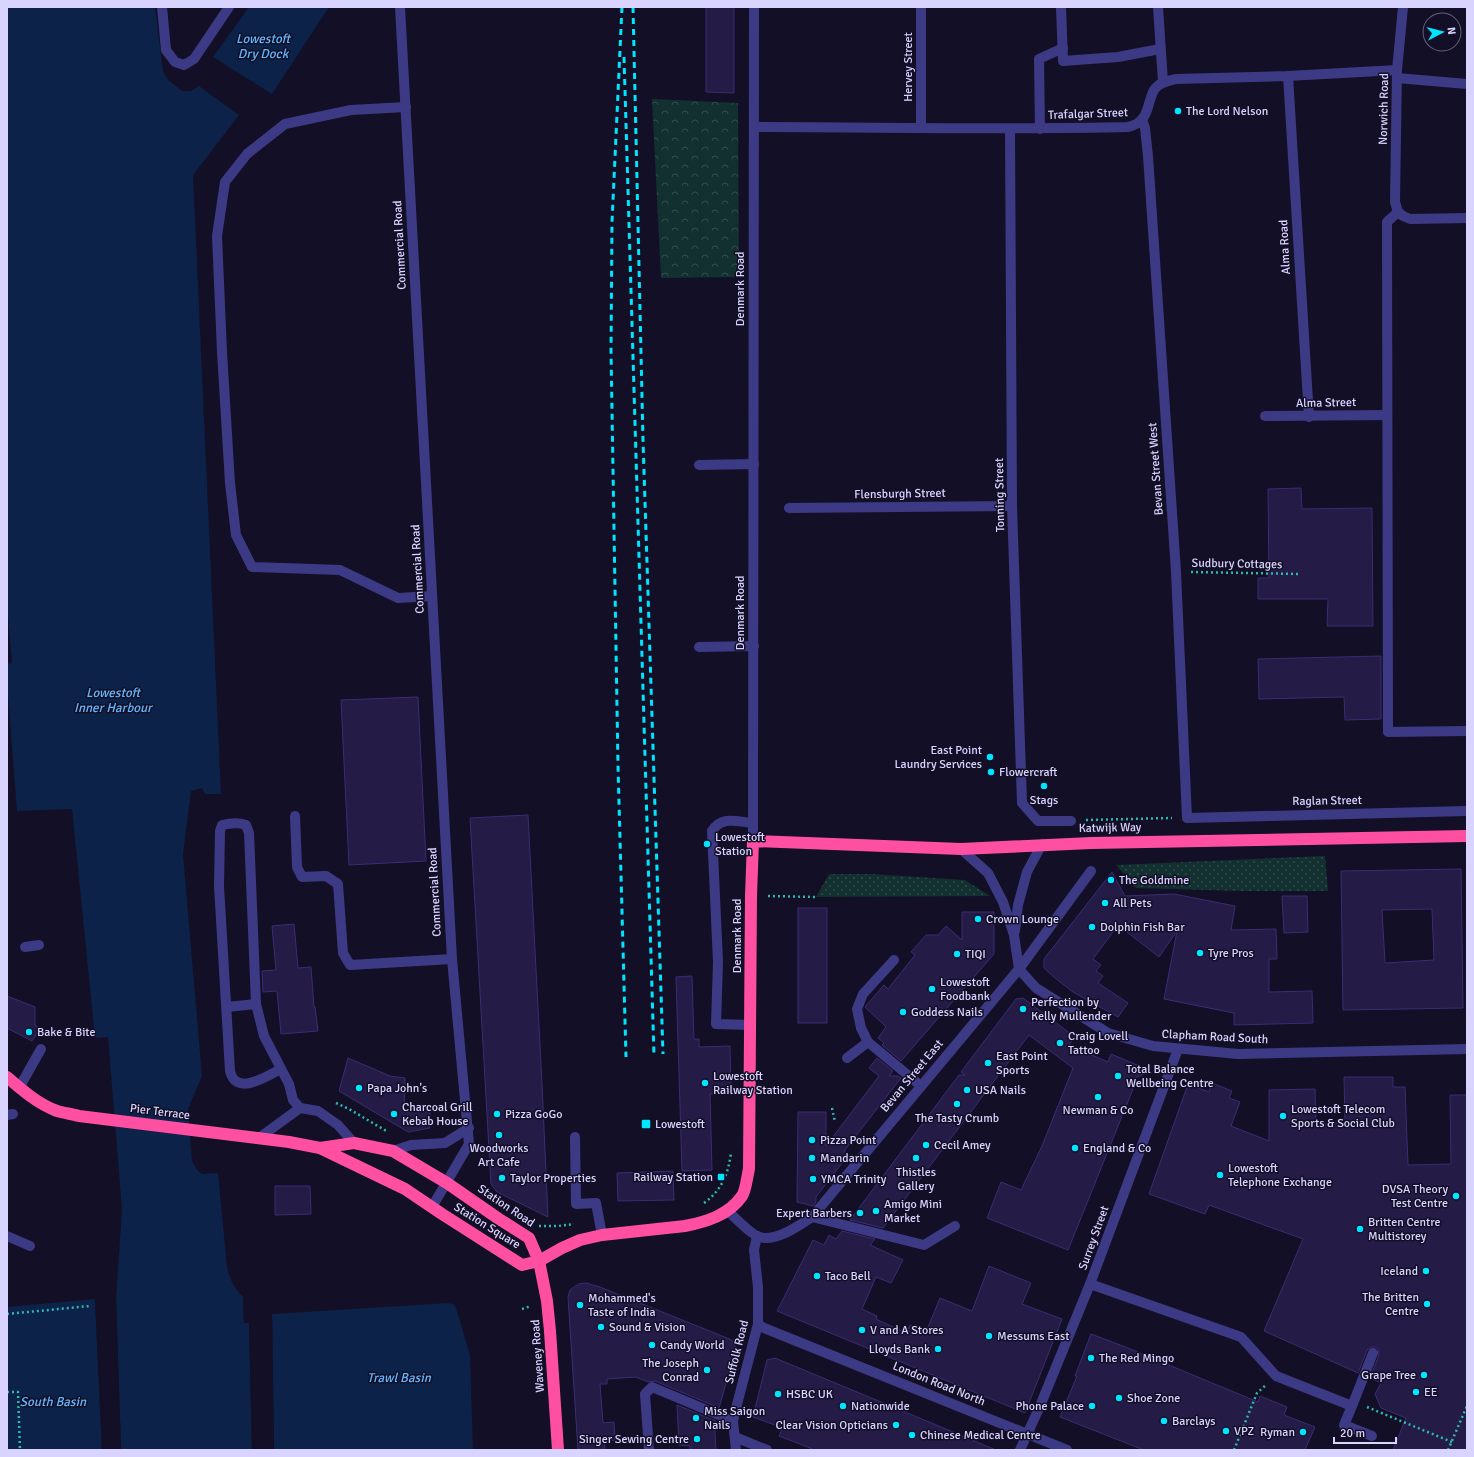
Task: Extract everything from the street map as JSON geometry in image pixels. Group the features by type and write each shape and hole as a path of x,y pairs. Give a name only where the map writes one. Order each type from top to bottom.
{"highway":[{"name":"Katwijk Way","path":"753,841 961,849 1042,844 1467,836"},
{"name":"Denmark Road","path":"728,1211 742,1196 750,1169 751,896 753,841"},
{"name":"Pier Terrace","path":"7,1077 19,1088 42,1104 79,1116 224,1135 259,1138 320,1148"},
{"path":"320,1148 354,1143 392,1151 447,1183"},
{"name":"Station Square","path":"320,1148 405,1189 522,1265 539,1261 580,1240 602,1235 685,1226 712,1219 728,1211"},
{"name":"Station Road","path":"447,1183 529,1238 539,1261"},
{"name":"Waveney Road","path":"539,1261 547,1301 558,1450"}],"street":[{"path":"162,7 166,50 175,62 184,64 194,59 229,7"},
{"name":"Commercial Road","path":"400,7 452,959 469,1128 469,1144 432,1207"},
{"name":"Denmark Road","path":"753,841 754,7"},
{"name":"Hervey Street","path":"921,7 921,127"},
{"path":"1061,7 1063,61 1118,57 1160,49"},
{"path":"1158,7 1163,82 1176,79 1397,74 1467,84"},
{"name":"Norwich Road","path":"1398,212 1395,202 1397,74 1403,7"},
{"path":"1040,129 1039,59 1063,48"},
{"name":"Alma Road","path":"1288,76 1308,417"},
{"name":"Trafalgar Street","path":"754,127 921,127 1010,129 1128,127 1135,126 1147,114 1154,89 1163,82"},
{"path":"406,107 351,110 285,124 247,154 225,182 217,236 222,352 230,483 236,535 252,567 340,570 398,598 432,596"},
{"name":"Bevan Street West","path":"1142,119 1145,128 1148,156 1176,572 1187,818"},
{"name":"Tonning Street","path":"1010,129 1012,506 1022,803 1038,822 1071,821"},
{"path":"1467,218 1410,219 1398,212 1387,222 1388,732 1467,731"},
{"name":"Alma Street","path":"1265,416 1308,417 1387,415"},
{"path":"699,465 754,464"},
{"name":"Flensburgh Street","path":"789,508 1012,506"},
{"path":"699,646 754,646"},
{"name":"Raglan Street","path":"1187,818 1467,811"},
{"path":"295,816 296,867 302,877 326,876 338,884 343,953 350,965 452,959"},
{"path":"750,1024 716,1024 718,962 712,831 716,825 721,822 728,821 753,823"},
{"path":"281,1069 249,1083 242,1084 235,1081 231,1077 220,886 220,831 222,825 228,823 241,823 246,825 248,833 256,1004 264,1036 289,1084 293,1100 300,1108 318,1111 338,1125 354,1143"},
{"path":"1014,935 1018,905 1027,872 1042,844"},
{"path":"961,849 988,873 1003,902 1014,935 1019,969"},
{"name":"Bevan Street East","path":"757,1236 767,1238 781,1235 812,1217 1019,969 1091,872"},
{"path":"25,947 39,946"},
{"path":"894,960 863,994 857,1009 861,1028 868,1042 921,1086"},
{"name":"Clapham Road South","path":"1019,969 1036,988 1108,1033 1153,1046 1238,1054 1467,1049"},
{"path":"227,1007 256,1004"},
{"path":"847,1058 868,1042"},
{"path":"19,1088 41,1049"},
{"name":"Surrey Street","path":"1020,1450 1073,1328 1178,1049"},
{"path":"259,1138 300,1108"},
{"path":"392,1151 411,1145 445,1143 469,1128"},
{"path":"575,1137 576,1204 596,1203 602,1235"},
{"path":"728,1211 757,1236"},
{"path":"812,1217 924,1245 955,1226"},
{"path":"7,1236 30,1246"},
{"name":"Suffolk Road","path":"736,1450 734,1417 758,1324 758,1287 754,1250 757,1236"},
{"path":"1090,1284 1241,1337 1276,1376 1353,1404"},
{"name":"London Road North","path":"758,1324 1066,1450"},
{"path":"1372,1436 1344,1425 1373,1353"},
{"path":"649,1450 645,1394 652,1387 734,1417"},
{"path":"735,1438 767,1450"}],"path":[{"name":"Sudbury Cottages","path":"1176,572 1298,574"},
{"path":"1091,820 1187,818"},
{"path":"751,896 816,897"},
{"path":"335,1103 349,1109 411,1145"},
{"path":"832,1108 835,1122"},
{"path":"702,1204 713,1196 722,1185 732,1151"},
{"path":"536,1226 558,1226 599,1220"},
{"path":"7,1314 90,1306"},
{"path":"1234,1450 1256,1393 1276,1376"},
{"path":"7,1392 18,1392 20,1450"},
{"path":"1353,1404 1452,1442"},
{"path":"1448,1450 1467,1406"}],"green space":[{"path":"652,99 738,103 739,277 661,278"},
{"path":"1325,856 1328,891 1244,891 1136,888 1116,865"},
{"path":"829,874 871,874 965,880 990,896 816,897"}],"water":[{"name":"Lowestoft Inner Harbour","path":"7,7 155,7 163,71 168,80 182,91 191,91 199,86 239,115 193,175 221,794 205,794 202,788 191,791 183,854 202,1076 188,1109 192,1161 197,1170 202,1174 218,1173 227,1267 233,1284 243,1297 244,1323 249,1323 252,1450 121,1450 116,1299 122,1210 108,1037 95,1038 72,809 17,811 7,682 7,664 12,663 7,605"},
{"name":"Lowestoft Dry Dock","path":"249,7 329,7 272,94 213,57"},
{"name":"South Basin","path":"95,1299 102,1450 7,1450 7,1307"},
{"name":"Trawl Basin","path":"448,1303 453,1304 456,1308 470,1355 473,1450 274,1450 272,1314"}],"pier":[{"path":"243,1297 245,1299 246,1321 250,1321 251,1323 254,1450 252,1450 249,1323 244,1323"},
{"path":"95,1299 97,1299 104,1450 102,1450"},
{"path":"114,1299 116,1299 121,1450 119,1450"},
{"path":"270,1313 272,1314 274,1450 272,1450"}],"building":[{"path":"706,7 734,7 734,93 706,92"},
{"path":"1301,488 1302,509 1372,508 1373,626 1327,626 1328,599 1258,599 1258,578 1269,578 1268,489"},
{"path":"1381,656 1381,719 1345,720 1344,697 1259,699 1258,659"},
{"path":"418,697 426,861 349,865 341,700"},
{"path":"528,815 548,1217 497,1192 491,1184 470,818"},
{"path":"1461,869 1463,1008 1343,1010 1341,871","holes":["1432,909 1434,960 1385,963 1382,910"]},
{"path":"1112,872 1125,896 1174,894 1235,906 1231,930 1276,929 1277,959 1269,959 1269,992 1312,991 1313,1023 1234,1025 1234,1013 1164,999 1177,931 1159,957 1118,925 1093,959 1101,965 1096,971 1103,976 1098,983 1128,1003 1118,1017 1073,992 1044,968 1044,959"},
{"path":"1282,896 1307,896 1308,932 1284,933"},
{"path":"798,908 827,908 827,1023 798,1023"},
{"path":"962,912 994,912 994,954 901,1061 882,1045 884,1043 878,1038 886,1027 865,1007 884,985 888,989 915,955 911,952 926,935 938,935 946,926 962,940"},
{"path":"294,924 298,968 311,967 314,1007 318,1031 281,1034 277,991 263,992 262,971 276,970 272,926"},
{"name":"Lowestoft Railway Station","path":"692,976 694,1039 699,1039 699,1047 730,1046 731,1094 710,1094 712,1170 682,1171 676,977"},
{"path":"7,996 35,1007 35,1025 40,1029 32,1041 7,1028"},
{"path":"1023,998 1075,1037 1069,1045 1108,1062 1111,1054 1151,1071 1128,1081 1133,1089 1068,1250 987,1218 1001,1182 1021,1190 1042,1146 1073,1068 1029,1035 883,1228 850,1220 959,1075 965,1075 961,1072 1016,999"},
{"path":"348,1058 390,1076 405,1078 404,1112 430,1111 430,1128 408,1132 339,1091"},
{"path":"877,1058 893,1071 889,1076 898,1076 901,1078 844,1151 849,1154 816,1197 816,1202 813,1206 797,1202 798,1112 826,1112 826,1146 879,1076 869,1068"},
{"path":"1344,1077 1393,1077 1393,1087 1405,1087 1408,1165 1451,1164 1450,1095 1467,1095 1467,1450 1393,1450 1406,1418 1381,1408 1375,1394 1381,1383 1370,1378 1379,1355 1376,1347 1372,1347 1367,1350 1358,1373 1264,1331 1303,1239 1209,1205 1205,1214 1149,1194 1188,1084 1209,1092 1212,1083 1232,1091 1229,1098 1240,1102 1231,1126 1269,1141 1269,1090 1315,1089 1316,1124 1345,1124"},
{"path":"673,1171 674,1200 618,1201 617,1173"},
{"path":"275,1186 310,1186 311,1214 275,1215"},
{"path":"842,1231 875,1239 870,1245 903,1260 891,1283 876,1277 862,1309 877,1316 876,1319 906,1333 910,1325 926,1332 940,1298 972,1311 989,1266 1031,1283 1022,1304 1062,1319 1025,1413 777,1311 813,1240 824,1245 829,1235 836,1239"},
{"path":"586,1283 600,1287 732,1340 736,1348 719,1408 655,1381 648,1382 636,1377 607,1379 607,1384 600,1384 603,1423 614,1422 615,1440 604,1441 605,1450 578,1450 568,1297 570,1290 579,1284"},
{"path":"1091,1334 1258,1402 1260,1396 1287,1407 1284,1415 1315,1427 1305,1450 1144,1450 1060,1417 1077,1376 1075,1376"},
{"path":"775,1358 996,1450 815,1450 779,1436 783,1428 753,1417 767,1360"},
{"path":"677,1405 716,1421 716,1450 690,1450 690,1446 679,1445"}],"railway":[{"path":"622,7 612,222 611,351 618,766 626,1057"},
{"path":"633,7 643,440 663,1054"},
{"path":"624,57 654,1056"}],"place":[{"name":"The Lord Nelson","path":"1178,111"},
{"name":"East Point Laundry Services","path":"990,757"},
{"name":"Flowercraft","path":"991,772"},
{"name":"Stags","path":"1044,786"},
{"name":"Lowestoft Station","path":"707,844"},
{"name":"The Goldmine","path":"1111,880"},
{"name":"All Pets","path":"1105,903"},
{"name":"Crown Lounge","path":"978,919"},
{"name":"Dolphin Fish Bar","path":"1092,927"},
{"name":"Tyre Pros","path":"1200,953"},
{"name":"TIQI","path":"957,954"},
{"name":"Lowestoft Foodbank","path":"932,989"},
{"name":"Perfection by Kelly Mullender","path":"1023,1009"},
{"name":"Goddess Nails","path":"903,1012"},
{"name":"Bake & Bite","path":"29,1032"},
{"name":"Craig Lovell Tattoo","path":"1060,1043"},
{"name":"East Point Sports","path":"988,1063"},
{"name":"Total Balance Wellbeing Centre","path":"1118,1076"},
{"name":"Lowestoft Railway Station","path":"705,1083"},
{"name":"Papa John's","path":"359,1088"},
{"name":"USA Nails","path":"967,1090"},
{"name":"Newman & Co","path":"1098,1097"},
{"name":"The Tasty Crumb","path":"957,1104"},
{"name":"Charcoal Grill Kebab House","path":"394,1114"},
{"name":"Pizza GoGo","path":"497,1114"},
{"name":"Lowestoft Telecom Sports & Social Club","path":"1283,1116"},
{"name":"Lowestoft","path":"646,1124"},
{"name":"Woodworks Art Cafe","path":"499,1135"},
{"name":"Pizza Point","path":"812,1140"},
{"name":"Cecil Amey","path":"926,1145"},
{"name":"England & Co","path":"1075,1148"},
{"name":"Mandarin","path":"812,1158"},
{"name":"Thistles Gallery","path":"916,1158"},
{"name":"Lowestoft Telephone Exchange","path":"1220,1175"},
{"name":"Railway Station","path":"721,1177"},
{"name":"Taylor Properties","path":"502,1178"},
{"name":"YMCA Trinity","path":"813,1179"},
{"name":"DVSA Theory Test Centre","path":"1456,1196"},
{"name":"Amigo Mini Market","path":"876,1211"},
{"name":"Expert Barbers","path":"860,1213"},
{"name":"Britten Centre Multistorey","path":"1360,1229"},
{"name":"Iceland","path":"1426,1271"},
{"name":"Taco Bell","path":"817,1276"},
{"name":"The Britten Centre","path":"1427,1304"},
{"name":"Mohammed's Taste of India","path":"580,1305"},
{"name":"Sound & Vision","path":"601,1327"},
{"name":"V and A Stores","path":"862,1330"},
{"name":"Messums East","path":"989,1336"},
{"name":"Candy World","path":"652,1345"},
{"name":"Lloyds Bank","path":"938,1349"},
{"name":"The Red Mingo","path":"1091,1358"},
{"name":"The Joseph Conrad","path":"707,1370"},
{"name":"Grape Tree","path":"1424,1375"},
{"name":"EE","path":"1416,1392"},
{"name":"HSBC UK","path":"778,1394"},
{"name":"Shoe Zone","path":"1119,1398"},
{"name":"Nationwide","path":"843,1406"},
{"name":"Phone Palace","path":"1092,1406"},
{"name":"Miss Saigon Nails","path":"696,1418"},
{"name":"Barclays","path":"1164,1421"},
{"name":"Clear Vision Opticians","path":"896,1425"},
{"name":"VPZ","path":"1226,1431"},
{"name":"Ryman","path":"1303,1432"},
{"name":"Chinese Medical Centre","path":"912,1435"},
{"name":"Singer Sewing Centre","path":"697,1439"}]}
